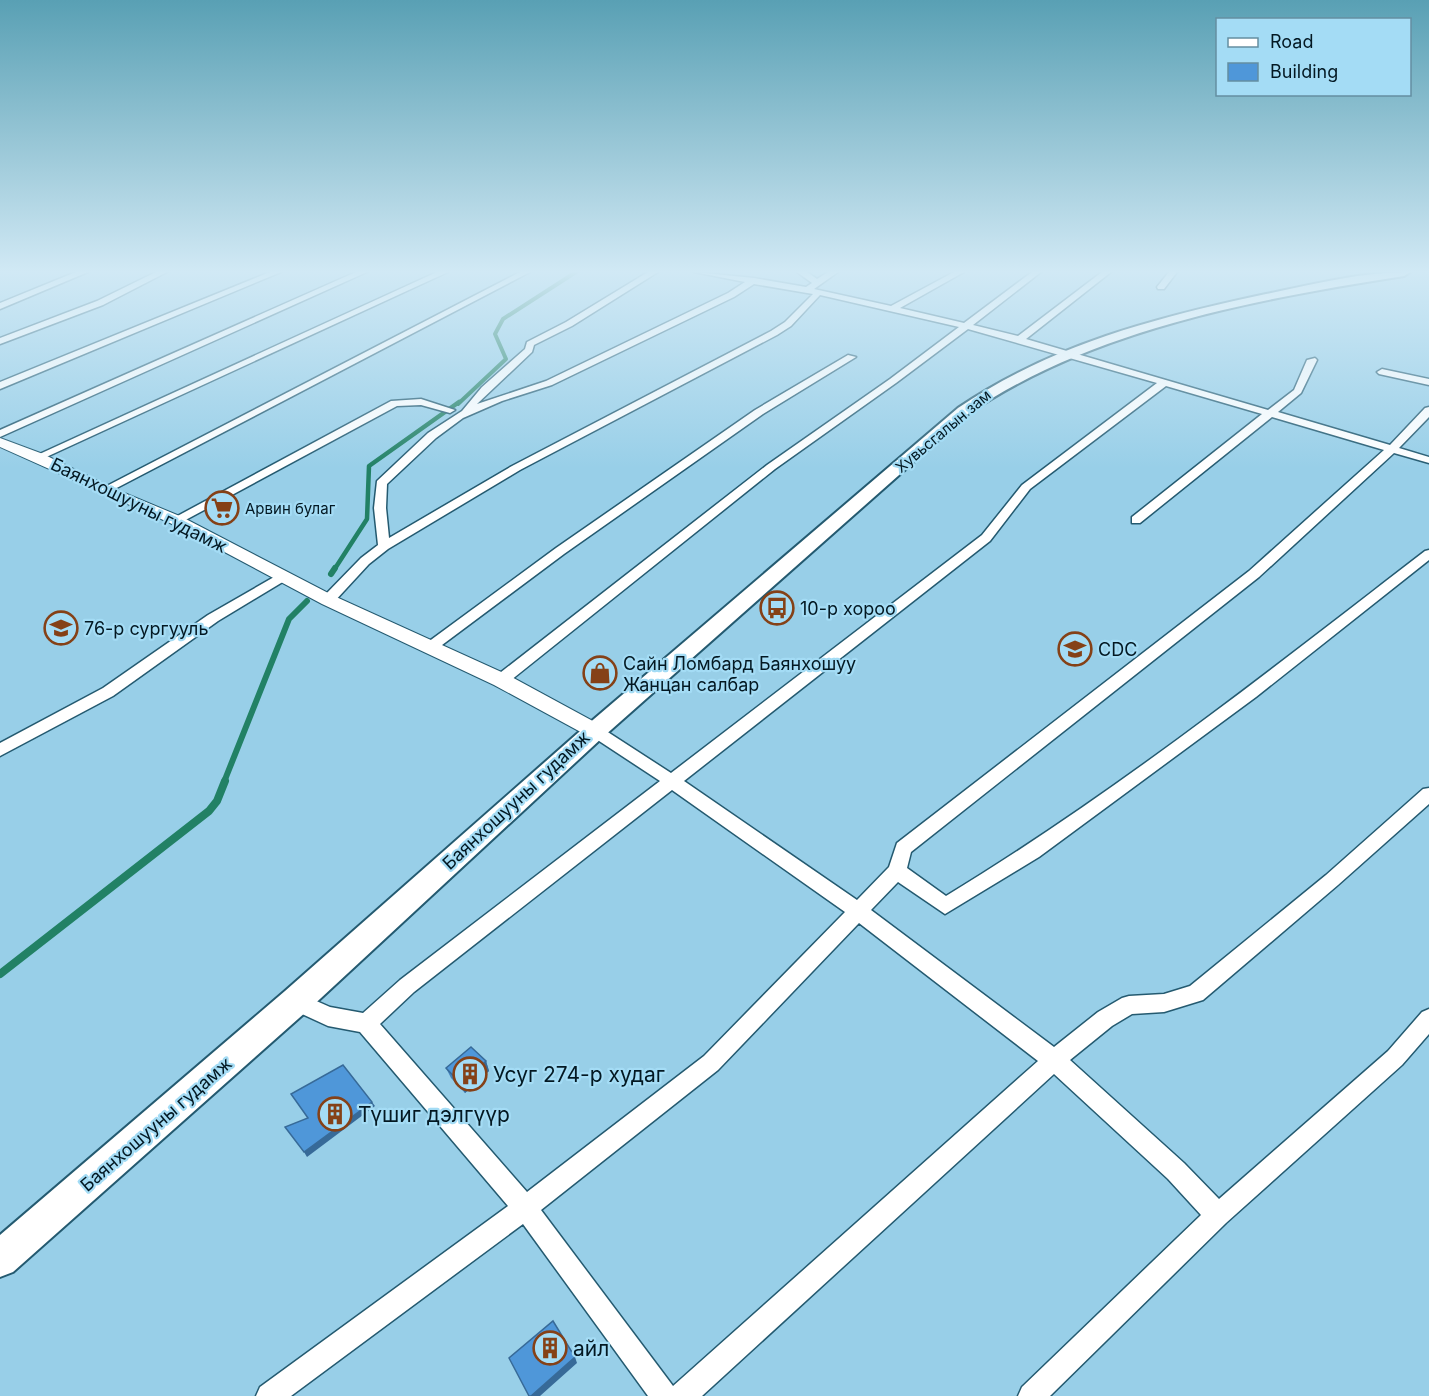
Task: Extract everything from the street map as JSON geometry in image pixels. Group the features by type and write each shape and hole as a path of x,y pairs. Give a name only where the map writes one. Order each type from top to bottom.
{"main road":[{"name":"Хувьсгалын зам","path":"595,730 963,411 1010,379 1066,353 1116,337"},
{"name":"Баянхошууны гудамж","path":"0,1259 296,1001 595,730"}],"street":[{"path":"0,386 119,337"},
{"path":"0,434 217,337"},
{"path":"38,457 301,337"},
{"path":"105,490 400,337"},
{"path":"384,546 380,508 381,483 451,415 474,404 485,389 529,350 530,344 543,337"},
{"path":"176,520 395,403 421,402 451,415 549,383 644,337"},
{"path":"318,595 384,546 516,468 766,337"},
{"path":"501,680 771,467 951,337"},
{"path":"1009,337 1429,459"},
{"path":"1019,340 1023,337"},
{"path":"429,648 560,551 759,412 851,357"},
{"path":"1136,520 1298,391 1312,360"},
{"path":"1382,372 1429,382"},
{"path":"366,1023 407,986 986,538 1026,488 1082,443 1165,382"},
{"path":"269,1396 525,1208 711,1064 897,871 903,848 1254,574 1359,481 1419,423 1429,410"},
{"name":"Баянхошууны гудамж","path":"0,442 176,520 281,577 501,680 595,730"},
{"path":"897,871 945,906 1042,846 1251,693 1429,554"},
{"path":"0,750 108,692 213,618 281,577"},
{"path":"595,730 859,912 1054,1060 1176,1171 1218,1215"},
{"path":"682,1396 1054,1060 1105,1019 1129,1005 1164,1003 1196,994 1332,880 1429,794"},
{"path":"296,1001 328,1016 366,1023 525,1208 664,1396"},
{"path":"1036,1394 1218,1215 1395,1058 1429,1019"}],"building":[{"path":"471,1047 486,1061 461,1084 446,1068"},
{"name":"Түшиг дэлгүүр","path":"343,1065 372,1102 304,1152 285,1127 308,1118 291,1094"},
{"name":"айл","path":"553,1321 575,1357 529,1396 509,1358"}],"waterway":[{"path":"458,404 506,359 496,337"},
{"path":"334,570 367,519 369,466 459,402"},
{"path":"331,574 335,568"},
{"path":"224,782 289,619 307,601"},
{"path":"0,974 209,811 217,801 225,781"}],"place":[{"name":"Арвин булаг","path":"222,508"},
{"name":"10-р хороо","path":"777,608"},
{"name":"76-р сургууль","path":"61,628"},
{"name":"CDC","path":"1075,649"},
{"name":"Сайн Ломбард Баянхошуу Жанцан салбар","path":"600,673"},
{"name":"Усуг 274-р худаг","path":"470,1074"},
{"name":"Түшиг дэлгүүр","path":"335,1114"},
{"name":"айл","path":"550,1348"}]}
